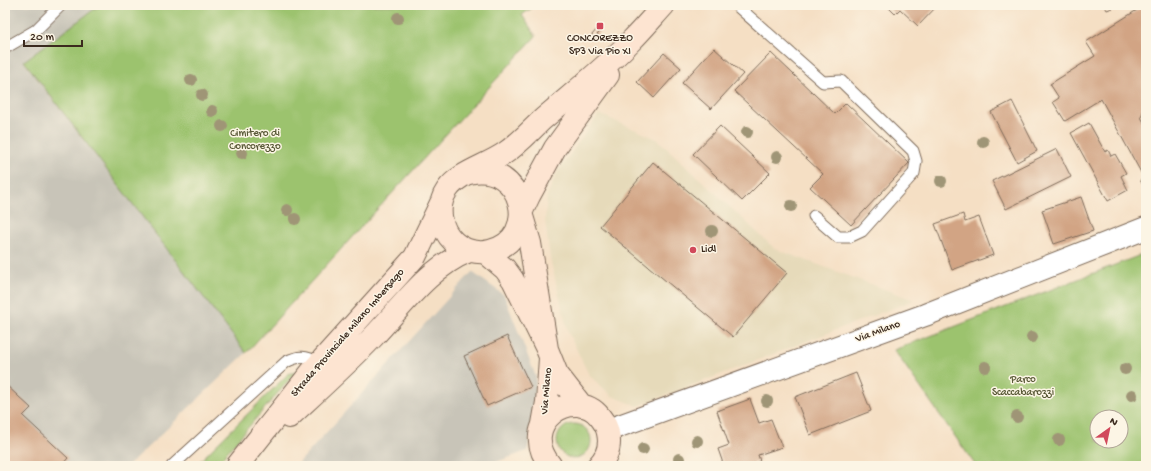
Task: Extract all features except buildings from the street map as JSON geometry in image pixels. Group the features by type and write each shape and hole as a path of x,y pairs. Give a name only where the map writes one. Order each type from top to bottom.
{"main road":[{"path":"548,353 511,276 505,268 477,251 454,242 444,228 440,215 444,195 454,181 506,153 631,41 664,5"},
{"path":"477,251 498,249 509,241 517,230 521,213 555,148 631,41"},
{"path":"469,173 490,172 499,176 507,181 518,195 521,213 530,243 548,353"},
{"name":"Strada Provinciale Milano Imbersago","path":"238,465 319,363 415,257 428,233 444,195"},
{"name":"Strada Provinciale Milano Imbersago","path":"238,465 372,338 433,273 450,260 477,251"},
{"name":"Via Milano","path":"548,353 557,374 582,406"},
{"name":"Via Milano","path":"548,353 547,402 540,435 540,447 544,458 551,466"},
{"path":"543,424 550,415 559,409 570,405 582,406 598,414 608,430 610,441 605,464"}],"street":[{"name":"Via Milano","path":"608,430 925,315 1146,228"}],"lane":[{"path":"5,48 36,30 61,5"},
{"path":"736,5 823,82 840,81 913,151 916,161 914,173 862,231 849,237 838,237 814,216"},
{"path":"172,466 286,362 293,358 301,357 308,358 319,363"}],"shaded area":[{"path":"5,5 100,5 24,62 246,353 128,466 5,466"},
{"path":"599,114 657,139 775,249 914,300 638,406 612,396 589,375 568,332 550,258 545,220 547,195 558,171"},
{"path":"472,272 504,295 536,377 535,419 527,451 485,466 296,466"}],"green space":[{"name":"Cimitero di Concorezzo","path":"100,5 536,5 522,15 536,36 246,353 24,61"},
{"name":"Parco Scaccabarozzi","path":"1146,253 1146,466 976,466 894,350"},
{"path":"296,372 215,466 195,466 288,374"},
{"path":"577,424 586,429 590,434 590,448 586,453 581,457 571,458 567,457 558,448 557,438 558,434 567,425"}],"place":[{"name":"CONCOREZZO SP3 Via Pio XI","path":"600,26"},
{"name":"Lidl","path":"693,250"}]}
